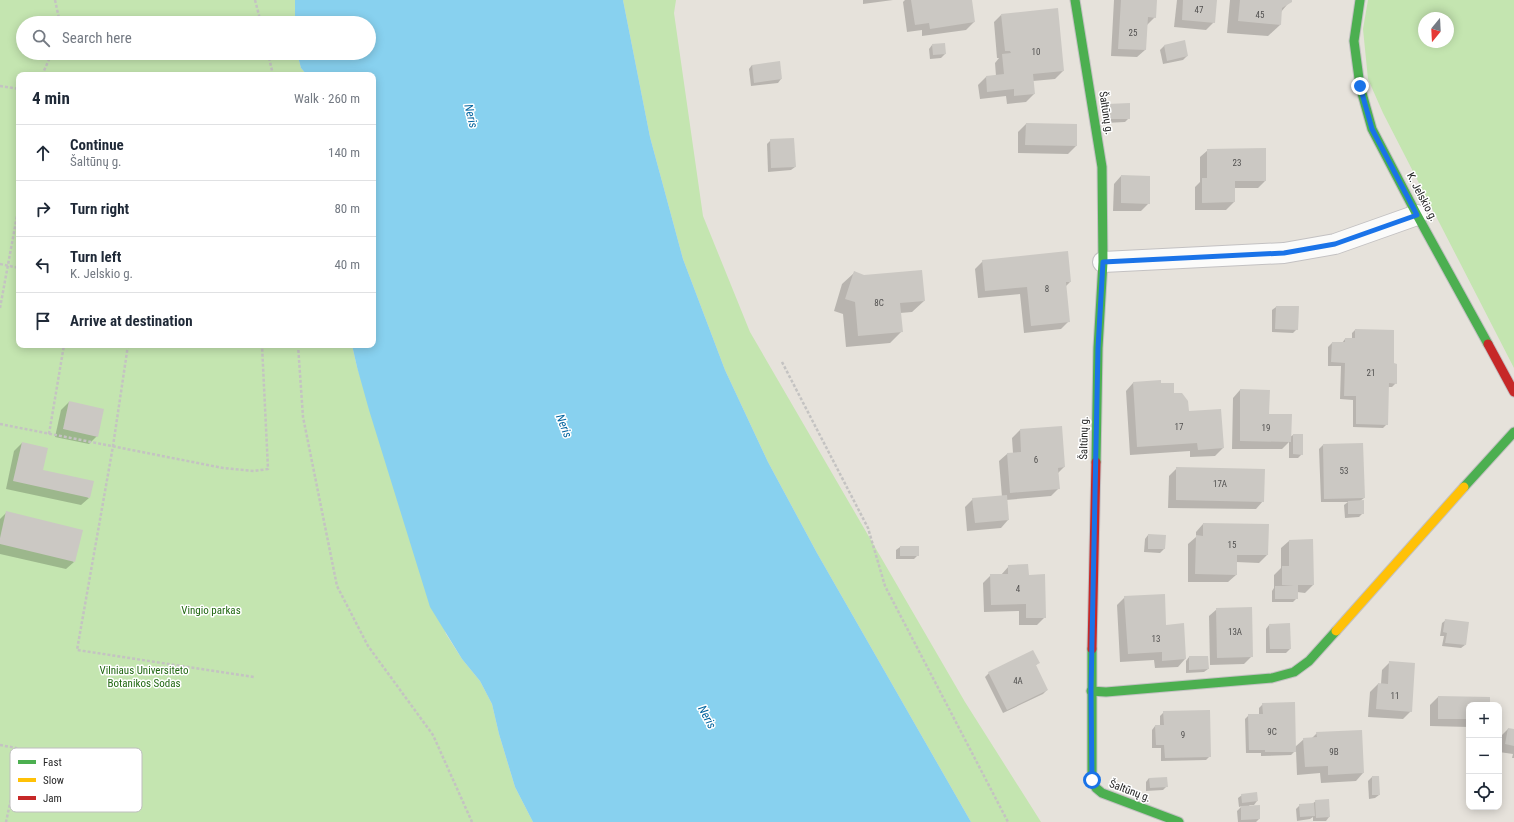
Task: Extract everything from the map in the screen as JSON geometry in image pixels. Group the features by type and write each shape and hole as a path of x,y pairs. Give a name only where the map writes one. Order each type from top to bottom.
{"street":[{"name":"Šaltūnų g.","path":"1075,0 1102,167 1103,262 1098,348 1091,691 1092,780 1096,788 1102,793 1178,822"},
{"name":"K. Jelskio g.","path":"1360,0 1354,41 1360,86 1372,129 1417,215 1514,392"},
{"path":"1103,262 1284,253 1335,244 1417,215"},
{"path":"1091,691 1106,692 1272,678 1294,672 1309,660 1514,432"}],"path":[{"path":"55,0 58,16"},
{"path":"255,0 259,16"},
{"path":"43,72 49,60"},
{"path":"270,60 272,72"},
{"path":"0,86 16,89"},
{"path":"0,308 16,222"},
{"path":"0,264 16,267"},
{"path":"50,434 64,348"},
{"path":"128,348 113,446 77,650 254,677"},
{"path":"0,424 223,468 254,471 268,470 262,348"},
{"path":"298,348 303,417 337,586 368,646 433,735 472,822"},
{"path":"782,362 868,528 885,586 1008,822"},
{"path":"0,745 16,748"},
{"path":"6,822 10,803"}],"green space":[{"name":"Vingio parkas","path":"0,0 295,0 295,16 16,16 16,60 299,60 301,68 304,72 16,72 16,348 353,348 357,367 446,634 462,659 480,681 492,704 499,734 515,787 533,822 0,822"},
{"path":"623,0 676,0 674,13 703,216 750,332 965,702 1041,822 971,822 817,553 768,462 725,370 683,259 650,137"},
{"path":"1368,0 1514,0 1514,368 1383,113 1368,79 1363,29"}],"water":[{"name":"Neris","path":"295,0 623,0 650,137 683,259 725,370 768,462 817,553 971,822 533,822 515,787 499,734 492,704 480,681 462,659 430,607 369,410 353,348 376,348 376,72 304,72 301,68 299,60 376,60 376,16 295,16"}],"building":[{"path":"911,0 972,0 975,22 930,29 929,23 915,25"},
{"path":"1121,0 1157,0 1156,18 1148,17 1146,50 1118,49"},
{"path":"1183,0 1217,0 1215,23 1182,20"},
{"path":"1240,0 1292,0 1292,2 1282,8 1281,25 1238,21"},
{"path":"1058,8 1064,71 1033,74 1035,94 1014,96 1014,89 987,92 986,76 1004,74 1002,54 1011,53 1010,51 1005,51 1001,14"},
{"path":"1185,40 1188,56 1167,61 1164,45"},
{"path":"945,43 946,54 933,55 932,44"},
{"path":"780,61 782,79 754,83 752,65"},
{"path":"1130,103 1130,119 1108,119 1107,104"},
{"path":"1026,123 1077,124 1077,146 1025,145"},
{"path":"794,138 796,167 771,168 770,139"},
{"path":"1266,148 1266,181 1235,181 1235,202 1202,203 1202,178 1207,178 1207,149"},
{"path":"1121,175 1150,176 1150,204 1121,203"},
{"path":"1068,251 1071,282 1066,282 1070,322 1031,326 1027,287 985,291 982,260"},
{"path":"922,270 925,301 900,303 903,332 858,336 855,302 845,299 854,271 864,275"},
{"path":"1276,306 1299,306 1298,330 1275,329"},
{"path":"1355,329 1394,330 1394,363 1397,364 1397,384 1389,383 1388,425 1356,424 1356,396 1344,396 1345,363 1331,362 1332,342 1345,342 1345,338 1355,338"},
{"path":"1161,380 1161,383 1174,383 1174,393 1182,393 1188,401 1189,411 1221,409 1224,448 1198,450 1197,443 1137,447 1133,382"},
{"path":"1240,389 1270,390 1269,414 1292,414 1291,442 1240,441"},
{"path":"69,401 104,409 98,437 63,429"},
{"path":"1062,426 1065,467 1058,468 1060,489 1010,493 1007,453 1021,452 1020,429"},
{"path":"1293,434 1303,434 1303,455 1293,454"},
{"path":"22,442 48,448 43,470 94,481 90,498 13,481"},
{"path":"1363,443 1365,498 1324,499 1323,444"},
{"path":"1176,467 1265,469 1264,502 1176,500"},
{"path":"1007,495 1009,520 975,523 972,498"},
{"path":"1364,500 1364,514 1348,514 1348,501"},
{"path":"6,511 83,530 75,562 0,544"},
{"path":"1203,523 1269,524 1268,555 1237,555 1237,575 1195,574 1196,535 1203,536"},
{"path":"1148,534 1166,535 1165,549 1148,549"},
{"path":"1313,539 1314,585 1298,585 1298,599 1275,599 1275,586 1294,586 1282,585 1282,566 1289,566 1289,540"},
{"path":"900,546 919,546 919,556 900,556"},
{"path":"1028,564 1029,575 1045,574 1046,618 1026,618 1026,604 991,605 990,574 1008,574 1008,565"},
{"path":"1165,594 1166,625 1184,623 1186,659 1162,661 1162,652 1128,654 1124,596"},
{"path":"1252,607 1253,657 1217,658 1216,608"},
{"path":"1445,619 1469,622 1466,645 1445,643 1447,633 1443,632"},
{"path":"1290,623 1291,649 1270,649 1269,624"},
{"path":"1033,650 1040,663 1036,665 1048,690 1007,710 988,672"},
{"path":"1189,656 1208,656 1209,669 1189,670"},
{"path":"1389,661 1415,663 1412,712 1376,709 1378,683 1388,684"},
{"path":"1438,696 1490,697 1490,702 1466,702 1466,719 1438,719"},
{"path":"1295,702 1296,752 1265,752 1265,750 1249,750 1248,714 1263,714 1262,703"},
{"path":"1210,710 1211,757 1165,758 1164,745 1156,745 1155,725 1164,725 1163,711"},
{"path":"1508,728 1514,729 1514,746 1505,744"},
{"path":"1362,730 1364,773 1328,775 1328,766 1305,767 1303,738 1317,737 1316,732"},
{"path":"1372,776 1379,776 1380,795 1372,795"},
{"path":"1167,777 1168,787 1150,788 1149,778"},
{"path":"1257,792 1258,801 1242,803 1241,794"},
{"path":"1329,799 1330,817 1316,818 1315,800"},
{"path":"1314,803 1315,816 1300,817 1299,804"},
{"path":"1260,805 1260,819 1241,820 1241,806"}],"traffic: fast":[{"path":"1075,0 1102,167 1103,262 1098,348 1096,462"},
{"path":"1360,0 1354,41 1360,86 1372,129 1417,215 1488,344"},
{"path":"1464,487 1514,432"},
{"path":"1091,691 1106,692 1272,678 1294,672 1309,661 1336,631"},
{"path":"1092,649 1092,780 1096,788 1102,793 1179,822"}],"traffic: slow":[{"path":"1336,631 1464,487"}],"traffic: jam":[{"path":"1488,344 1514,392"},
{"path":"1092,649 1096,462"}],"route":[{"path":"1092,780 1091,691 1098,348 1103,262 1284,253 1335,244 1417,215 1372,129 1360,86"}],"park label":[{"name":"Vilniaus Universiteto Botanikos Sodas","path":"144,676"}]}
